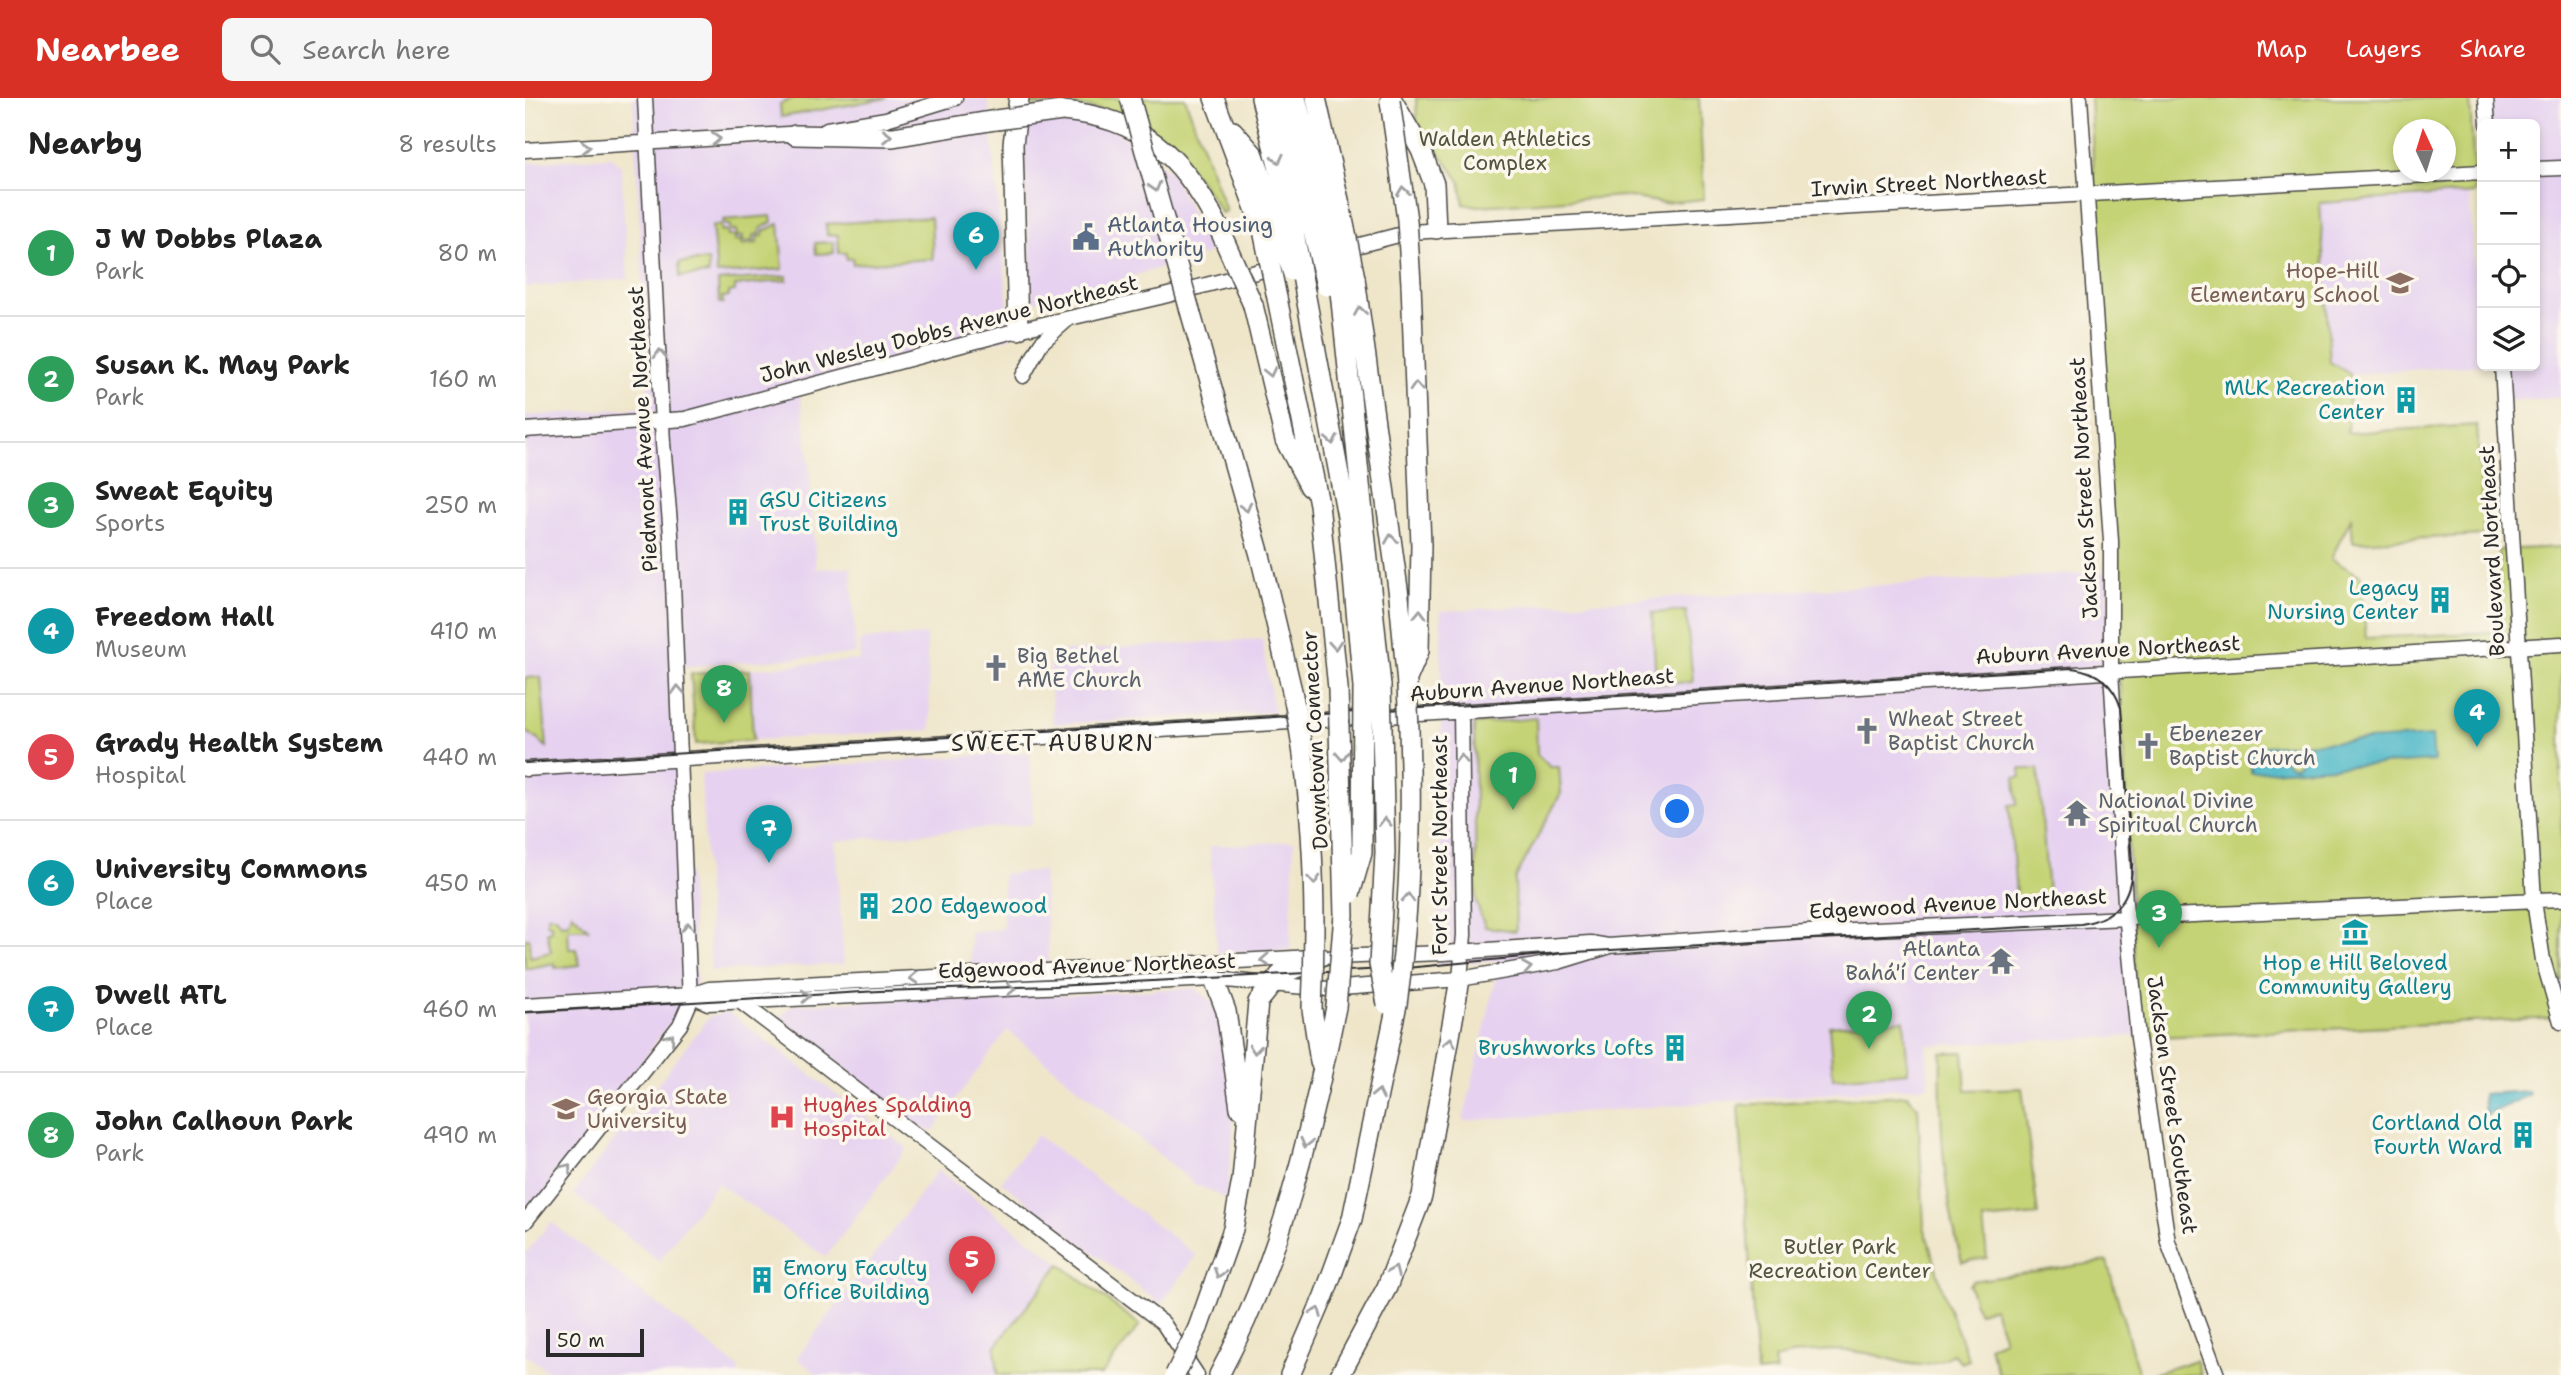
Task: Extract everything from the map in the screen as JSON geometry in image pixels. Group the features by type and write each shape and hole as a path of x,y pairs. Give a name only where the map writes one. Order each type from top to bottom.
{"highway":[{"path":"1019,98 1013,144 1013,189 1025,328"},
{"path":"1130,98 1260,555 1292,691 1303,753 1315,894 1312,1009 1322,1077"},
{"name":"Downtown Connector","path":"1214,98 1223,120 1302,219 1340,282 1399,596 1407,682 1412,771 1411,849 1392,1004"},
{"path":"1261,98 1302,219 1340,282 1385,853 1379,964 1392,1004 1392,1031 1352,1219 1324,1296 1290,1375"},
{"path":"1280,98 1302,219"},
{"path":"1296,98 1304,296 1348,522 1372,686 1362,853 1344,915"},
{"name":"Downtown Connector","path":"1220,1372 1262,1280 1286,1214 1322,1077 1336,1007 1344,915 1338,688 1319,504 1277,298 1302,219 1316,98"},
{"path":"1391,99 1421,150 1434,184 1436,229"},
{"path":"1391,99 1407,220 1421,545 1419,650 1407,682"},
{"path":"795,135 893,137 1062,111 1097,115 1136,130 1155,142 1184,169 1217,224 1253,305 1285,440 1319,504"},
{"path":"1175,1375 1198,1328 1233,1229 1242,1180 1258,1002 1270,984 1289,969 1320,957"},
{"path":"1215,979 1226,1011 1237,1070 1243,1148"},
{"path":"1340,1375 1387,1287 1422,1196 1460,979"}],"street":[{"name":"Piedmont Avenue Northeast","path":"645,98 682,758 691,995"},
{"path":"525,150 795,135 886,119 955,98"},
{"name":"Jackson Street Northeast","path":"2080,98 2111,541 2111,671 2127,917"},
{"path":"2486,98 2488,119"},
{"path":"2540,169 2561,168"},
{"name":"Irwin Street Northeast","path":"1379,237 1436,229 1611,218 1672,219 2477,172"},
{"name":"John Wesley Dobbs Avenue Northeast","path":"525,430 663,422 1025,328 1160,297 1379,237"},
{"path":"1023,376 1041,343 1073,316"},
{"name":"Boulevard Northeast","path":"2502,371 2534,901 2543,960 2561,1022"},
{"name":"Auburn Avenue Northeast","path":"525,769 2561,644"},
{"name":"Fort Street Northeast","path":"1460,979 1461,711"},
{"name":"Edgewood Avenue Northeast","path":"525,1005 691,995 709,989 1320,957 1590,943 1608,946 1807,932 2127,917 2314,912 2561,899"},
{"name":"Jackson Street Southeast","path":"2127,917 2138,1038 2163,1222 2217,1375"},
{"name":"Edgewood Avenue Northeast","path":"691,995 708,1003 1215,979 1328,989 1460,979 1558,962 1608,946"},
{"path":"525,1222 680,1025 686,1015 691,995"},
{"path":"771,1023 771,1009 778,998"},
{"path":"738,1000 1163,1323 1197,1375"}],"shaded area":[{"path":"633,98 988,98 1011,337 800,394 808,451 816,569 851,567 856,654 673,667 697,985 525,1224 525,416 649,407"},
{"path":"2486,98 2561,98 2561,397 2505,401 2503,371 2540,371 2540,119 2488,119"},
{"path":"1074,121 1114,130 1172,173 1210,253 1106,284 1033,301 1022,127 1042,122"},
{"path":"611,157 621,166 628,279 525,287 525,163"},
{"name":"Hope-Hill Elementary School","path":"2469,193 2477,308 2477,365 2350,374 2330,363 2320,202"},
{"path":"2107,572 2118,792 2561,643 2561,1017 1926,1045 1929,1086 1463,1121 1500,961 1436,964 1441,831 1441,611"},
{"path":"926,635 931,730 753,740 750,669 860,660 860,640"},
{"path":"1262,639 1274,712 1053,724 1049,652"},
{"path":"1030,752 1033,824 835,841 844,964 711,971 701,774"},
{"path":"1294,841 1290,950 1217,953 1210,846"},
{"path":"1043,871 1049,963 971,969 970,932 1003,929 1003,874"},
{"path":"1195,988 1215,1004 1231,1082 1233,1135 1226,1199 1195,1184 1007,1030 932,1132 921,1127 780,1018 792,1005 1020,992 1064,995"},
{"name":"Hughes Spalding Hospital","path":"728,1012 907,1148 826,1257 717,1183 659,1261 573,1194 709,1017"},
{"path":"1037,1135 1196,1255 1161,1304 1001,1182"},
{"path":"938,1170 1140,1325 1101,1375 818,1375 797,1358"},
{"path":"551,1222 739,1368 738,1375 553,1375 525,1354 525,1254"}],"green space":[{"path":"794,98 887,98 781,117 780,104"},
{"path":"1026,98 1185,98 1226,211 1221,213 1184,161 1164,141 1142,126 1117,115 1090,108 1059,104 1025,105"},
{"name":"Walden Athletics Complex","path":"1416,98 1699,98 1704,199 1663,203 1624,196 1479,206 1464,204 1460,181 1417,122"},
{"path":"2090,98 2470,98 2475,193 2320,203 2330,362 2350,374 2347,433 2477,425 2484,535 2353,542 2351,518 2331,559 2361,576 2366,638 2502,632 2498,550 2561,547 2561,981 2549,982 2559,1018 2138,1038"},
{"path":"771,216 772,222 760,229 760,234 754,235 754,241 743,242 743,236 737,237 736,230 730,231 730,225 724,225 723,220"},
{"path":"931,217 933,259 853,264 852,258 846,259 846,253 839,253 838,235 827,235 826,224"},
{"path":"779,224 783,269 717,274 712,226 721,225 721,231 727,230 728,236 735,236 735,241 741,240 742,245 757,243 757,237 763,236 763,231"},
{"path":"833,242 834,253 816,254 815,243"},
{"path":"708,260 709,274 680,277 679,263"},
{"path":"787,276 787,280 735,286 735,291 729,292 729,297 722,297 723,303 719,303 718,281"},
{"path":"1686,611 1693,682 1656,684 1652,613"},
{"path":"750,670 753,740 696,744 691,674"},
{"path":"541,677 547,747 525,730 525,678"},
{"path":"1536,718 1537,754 1550,767 1559,767 1561,793 1515,879 1516,931 1485,927 1476,902 1474,724"},
{"path":"2020,769 2038,769 2049,906 2017,908 2009,805 2017,804 2015,777 2021,777"},
{"path":"572,913 588,929 568,929 569,949 576,949 580,965 555,968 555,963 525,969 525,939 529,938 530,957 551,952 547,932 551,931 551,924 547,924 547,916 556,916 561,924 569,923"},
{"path":"1904,1020 1908,1072 1833,1078 1829,1026"},
{"path":"1963,1052 1966,1090 2022,1088 2038,1215 1983,1220 1987,1258 1962,1262 1946,1185 1941,1053"},
{"name":"Butler Park Recreation Center","path":"1907,1095 1918,1107 1924,1226 1946,1302 1969,1360 1961,1363 1953,1354 1929,1364 1919,1365 1855,1351 1832,1350 1796,1354 1774,1360 1776,1371 1757,1373 1739,1105"},
{"path":"2107,1261 2139,1375 1999,1375 1989,1346 2004,1340 1994,1308 1978,1312 1969,1285 1972,1281"},
{"path":"1060,1264 1140,1325 1101,1375 998,1375 995,1347"},
{"path":"2196,1360 2201,1375 2149,1375"}],"water":[{"path":"2432,736 2434,761 2251,772 2251,747","holes":["2290,749 2297,749 2301,754 2301,761 2296,766 2290,765 2285,760 2285,753"]},
{"path":"2528,1091 2529,1095 2485,1116 2483,1094"}],"tram line":[{"path":"525,763 2072,668 2089,672 2103,680 2114,692 2121,708 2132,863 2129,886 2120,904 2104,917 2081,924 1575,952 1406,968 1054,986 879,991 525,1012"}],"place":[{"name":"Atlanta Housing Authority","path":"1086,237"},
{"name":"University Commons","path":"976,270"},
{"name":"Hope-Hill Elementary School","path":"2400,283"},
{"name":"MLK Recreation Center","path":"2406,400"},
{"name":"GSU Citizens Trust Building","path":"738,512"},
{"name":"Legacy Nursing Center","path":"2440,600"},
{"name":"Big Bethel AME Church","path":"996,668"},
{"name":"John Calhoun Park","path":"724,723"},
{"name":"Wheat Street Baptist Church","path":"1867,731"},
{"name":"Ebenezer Baptist Church","path":"2148,746"},
{"name":"Freedom Hall","path":"2477,747"},
{"name":"J W Dobbs Plaza","path":"1513,810"},
{"name":"National Divine Spiritual Church","path":"2077,813"},
{"name":"Dwell ATL","path":"769,863"},
{"name":"200 Edgewood","path":"869,906"},
{"name":"Hop e Hill Beloved Community Gallery","path":"2355,932"},
{"name":"Sweat Equity","path":"2159,948"},
{"name":"Atlanta Bahá'í Center","path":"2001,961"},
{"name":"Brushworks Lofts","path":"1675,1048"},
{"name":"Susan K. May Park","path":"1869,1049"},
{"name":"Georgia State University","path":"566,1109"},
{"name":"Hughes Spalding Hospital","path":"782,1117"},
{"name":"Cortland Old Fourth Ward","path":"2523,1135"},
{"name":"Emory Faculty Office Building","path":"762,1280"},
{"name":"Grady Health System","path":"972,1294"}],"district":[{"name":"SWEET AUBURN","path":"1053,743"}]}
